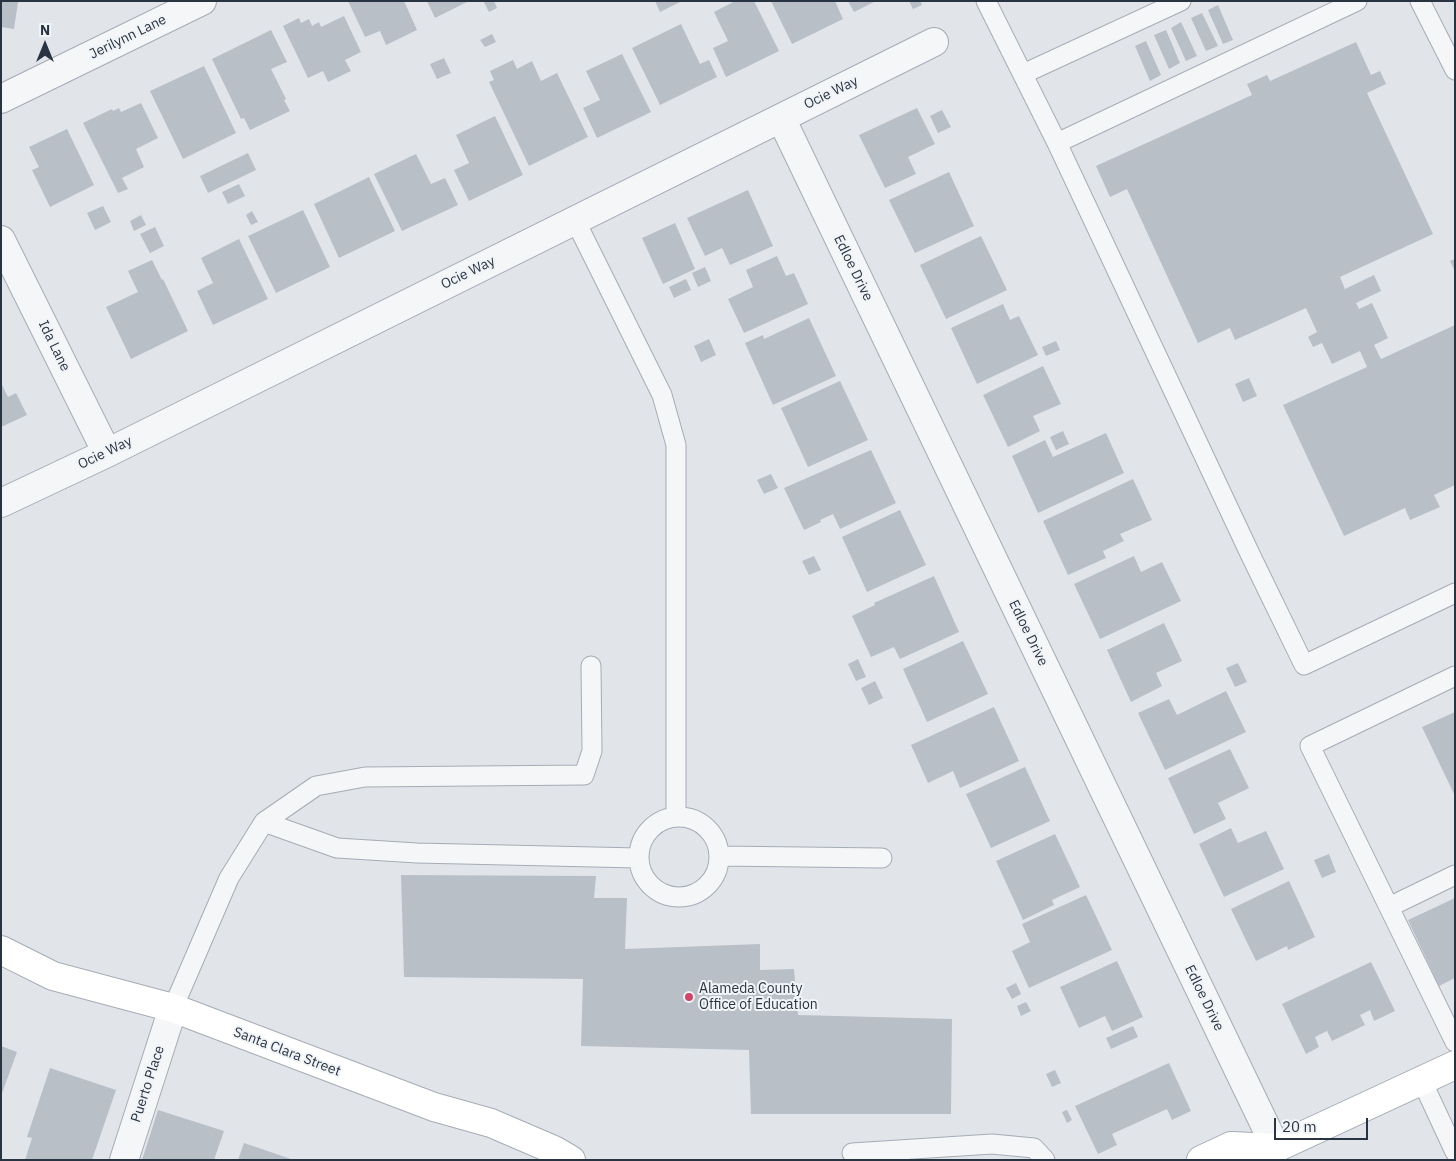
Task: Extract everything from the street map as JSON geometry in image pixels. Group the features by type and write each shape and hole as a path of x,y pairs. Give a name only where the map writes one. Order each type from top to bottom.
{"main road":[{"name":"Santa Clara Street","path":"1,950 53,976 172,1008 434,1107 491,1123 554,1150 571,1160"},
{"path":"1201,1160 1231,1146 1272,1154 1455,1065"}],"street":[{"name":"Jerilynn Lane","path":"1,99 202,1"},
{"name":"Ocie Way","path":"1,504 934,42"},
{"name":"Edloe Drive","path":"780,118 1272,1154"},
{"name":"Ida Lane","path":"1,240 107,453"},
{"name":"Puerto Place","path":"124,1160 172,1008"}],"lane":[{"path":"986,1 1058,143 1304,665 1455,593"},
{"path":"1023,74 1181,1"},
{"path":"1058,143 1357,1"},
{"path":"1420,1 1455,70"},
{"path":"575,220 662,395 676,445 676,816"},
{"path":"172,1008 230,878 264,822 316,786 365,777 584,775 592,751 591,666"},
{"path":"1455,676 1310,746 1455,1042"},
{"path":"676,816 693,818 707,827 716,840 720,856 716,873 705,888 689,896 671,897 654,890 643,876 638,858 641,842 649,829 662,820 676,816"},
{"path":"264,822 337,848 417,853 638,858"},
{"path":"720,856 882,858"},
{"path":"1389,907 1455,875"},
{"path":"1422,1080 1455,1152"},
{"path":"852,1153 992,1144 1034,1148 1045,1160"}],"building":[{"path":"1,1 18,2 14,29 1,27"},
{"path":"348,1 404,1 417,30 386,45 380,31 365,37"},
{"path":"427,1 469,1 435,18"},
{"path":"494,1 497,8 489,12 484,2"},
{"path":"655,1 682,1 660,12"},
{"path":"735,1 754,1 779,51 726,77 713,48 728,41 714,12"},
{"path":"771,1 835,1 843,19 792,44"},
{"path":"848,1 876,1 854,12"},
{"path":"909,1 920,1 922,5 913,9"},
{"path":"1218,5 1233,40 1223,44 1208,10"},
{"path":"1202,13 1218,46 1206,51 1191,18"},
{"path":"344,16 361,52 345,60 351,71 328,82 323,71 308,78 283,26 299,18 301,23 309,19 312,26 319,22 321,27"},
{"path":"1181,22 1197,56 1186,61 1171,28"},
{"path":"681,24 700,64 709,60 717,77 660,105 632,48"},
{"path":"271,30 287,62 271,69 290,111 250,130 244,118 241,119 212,59"},
{"path":"1166,30 1180,63 1169,69 1154,35"},
{"path":"492,34 496,42 485,47 480,40"},
{"path":"1146,41 1161,75 1150,81 1135,46"},
{"path":"1356,42 1371,75 1380,71 1386,84 1367,93 1433,234 1340,277 1345,289 1374,275 1381,291 1356,303 1359,309 1372,303 1388,338 1374,345 1381,359 1455,325 1455,485 1434,495 1440,507 1410,520 1405,508 1344,536 1283,405 1367,367 1360,351 1332,364 1322,343 1313,347 1308,337 1317,332 1306,308 1235,340 1230,328 1198,343 1127,189 1110,197 1096,166 1252,95 1247,84 1267,75 1270,81"},
{"path":"622,54 651,112 597,138 583,108 600,100 586,71"},
{"path":"444,58 451,73 437,79 430,64"},
{"path":"513,60 517,69 532,61 541,81 557,73 588,137 529,166 489,82 494,80 490,71"},
{"path":"204,66 236,133 183,159 150,91"},
{"path":"141,103 158,138 136,149 144,167 122,178 128,189 118,193 83,123 112,109 113,111 119,108 121,112"},
{"path":"917,108 935,144 908,157 916,174 885,188 859,135"},
{"path":"942,110 951,127 938,133 930,116"},
{"path":"495,116 523,175 469,201 454,170 469,163 456,135"},
{"path":"67,129 94,185 50,207 32,170 39,167 29,147"},
{"path":"248,153 256,170 208,193 200,176"},
{"path":"416,154 431,184 445,178 458,205 402,231 374,174"},
{"path":"949,172 974,226 915,253 889,200"},
{"path":"369,177 395,231 339,258 314,204"},
{"path":"239,184 245,196 228,204 222,192"},
{"path":"748,190 773,246 730,265 722,248 705,256 687,218"},
{"path":"103,206 111,222 95,230 87,213"},
{"path":"303,210 330,267 276,293 248,236"},
{"path":"252,211 258,222 251,225 246,215"},
{"path":"141,215 146,225 134,231 130,221"},
{"path":"675,223 695,269 663,284 642,238"},
{"path":"155,227 164,246 150,253 140,234"},
{"path":"981,236 1007,290 946,319 920,265"},
{"path":"239,239 268,299 213,325 197,291 213,283 201,258"},
{"path":"777,256 786,276 794,273 808,304 744,333 728,299 753,287 746,270"},
{"path":"1455,259 1455,271 1450,261"},
{"path":"152,260 188,331 131,359 106,307 138,292 128,271"},
{"path":"705,267 711,281 698,287 692,273"},
{"path":"686,279 691,290 674,298 669,287"},
{"path":"1003,304 1010,320 1019,316 1038,355 977,384 951,328"},
{"path":"809,318 836,376 773,405 745,343 763,335 764,339"},
{"path":"709,339 716,355 701,362 694,346"},
{"path":"1056,341 1060,350 1046,356 1042,347"},
{"path":"1043,366 1061,404 1033,416 1040,431 1008,447 983,395"},
{"path":"1249,378 1257,396 1243,402 1235,384"},
{"path":"840,381 868,440 808,467 781,408"},
{"path":"1,383 8,397 16,393 27,415 1,427"},
{"path":"1063,431 1069,444 1056,450 1050,437"},
{"path":"1106,433 1124,473 1038,513 1012,456 1045,440 1053,457"},
{"path":"871,450 896,503 840,529 833,514 804,530 784,488"},
{"path":"771,474 778,488 764,494 757,480"},
{"path":"1133,479 1152,520 1120,534 1124,541 1103,551 1106,558 1068,575 1043,521"},
{"path":"900,510 926,565 867,592 842,537"},
{"path":"814,556 821,570 809,575 802,561"},
{"path":"1134,556 1141,572 1162,562 1181,601 1100,639 1074,584"},
{"path":"934,576 959,632 900,659 894,647 871,657 852,616 875,605 874,603"},
{"path":"1164,623 1182,661 1156,673 1162,686 1131,702 1107,650"},
{"path":"963,641 988,694 927,722 903,669"},
{"path":"858,659 866,677 856,681 848,664"},
{"path":"1238,663 1247,682 1235,687 1226,668"},
{"path":"875,681 883,698 869,705 861,688"},
{"path":"1226,691 1246,732 1165,770 1138,713 1169,699 1177,715"},
{"path":"994,707 1019,761 960,788 953,771 928,783 911,745"},
{"path":"1455,712 1455,796 1422,727"},
{"path":"1230,749 1249,788 1218,803 1226,819 1194,834 1168,778"},
{"path":"1025,767 1050,821 991,848 966,794"},
{"path":"1231,828 1238,843 1266,831 1284,869 1224,897 1199,844"},
{"path":"1055,834 1080,887 1052,900 1054,905 1023,920 996,861"},
{"path":"1329,854 1336,872 1322,878 1314,860"},
{"name":"Alameda County Office of Education","path":"401,875 596,876 594,898 627,898 625,949 760,944 760,970 794,969 798,1015 952,1019 951,1114 751,1114 749,1050 581,1046 583,979 404,977"},
{"path":"1289,881 1315,937 1288,950 1287,946 1256,961 1231,909"},
{"path":"1086,895 1112,950 1029,988 1012,951 1030,942 1022,924"},
{"path":"1455,898 1455,978 1439,986 1408,920"},
{"path":"1117,961 1143,1017 1112,1031 1105,1016 1079,1028 1060,987"},
{"path":"1371,962 1395,1011 1374,1021 1370,1010 1360,1015 1365,1025 1332,1041 1327,1031 1315,1037 1319,1047 1306,1054 1282,1004"},
{"path":"1016,983 1021,994 1012,999 1006,988"},
{"path":"1026,1002 1031,1011 1021,1016 1017,1006"},
{"path":"1133,1026 1138,1037 1111,1049 1106,1038"},
{"path":"1,1046 17,1052 1,1096"},
{"path":"1169,1063 1191,1111 1172,1120 1167,1109 1112,1134 1117,1145 1098,1154 1075,1106"},
{"path":"50,1068 116,1090 92,1160 25,1160 32,1138 27,1137"},
{"path":"1055,1070 1061,1083 1052,1087 1046,1074"},
{"path":"158,1110 224,1131 214,1160 142,1160"},
{"path":"1067,1110 1072,1120 1067,1123 1062,1112"},
{"path":"244,1143 291,1159 291,1160 238,1160"}],"place":[{"name":"Alameda County Office of Education","path":"689,997"}]}
